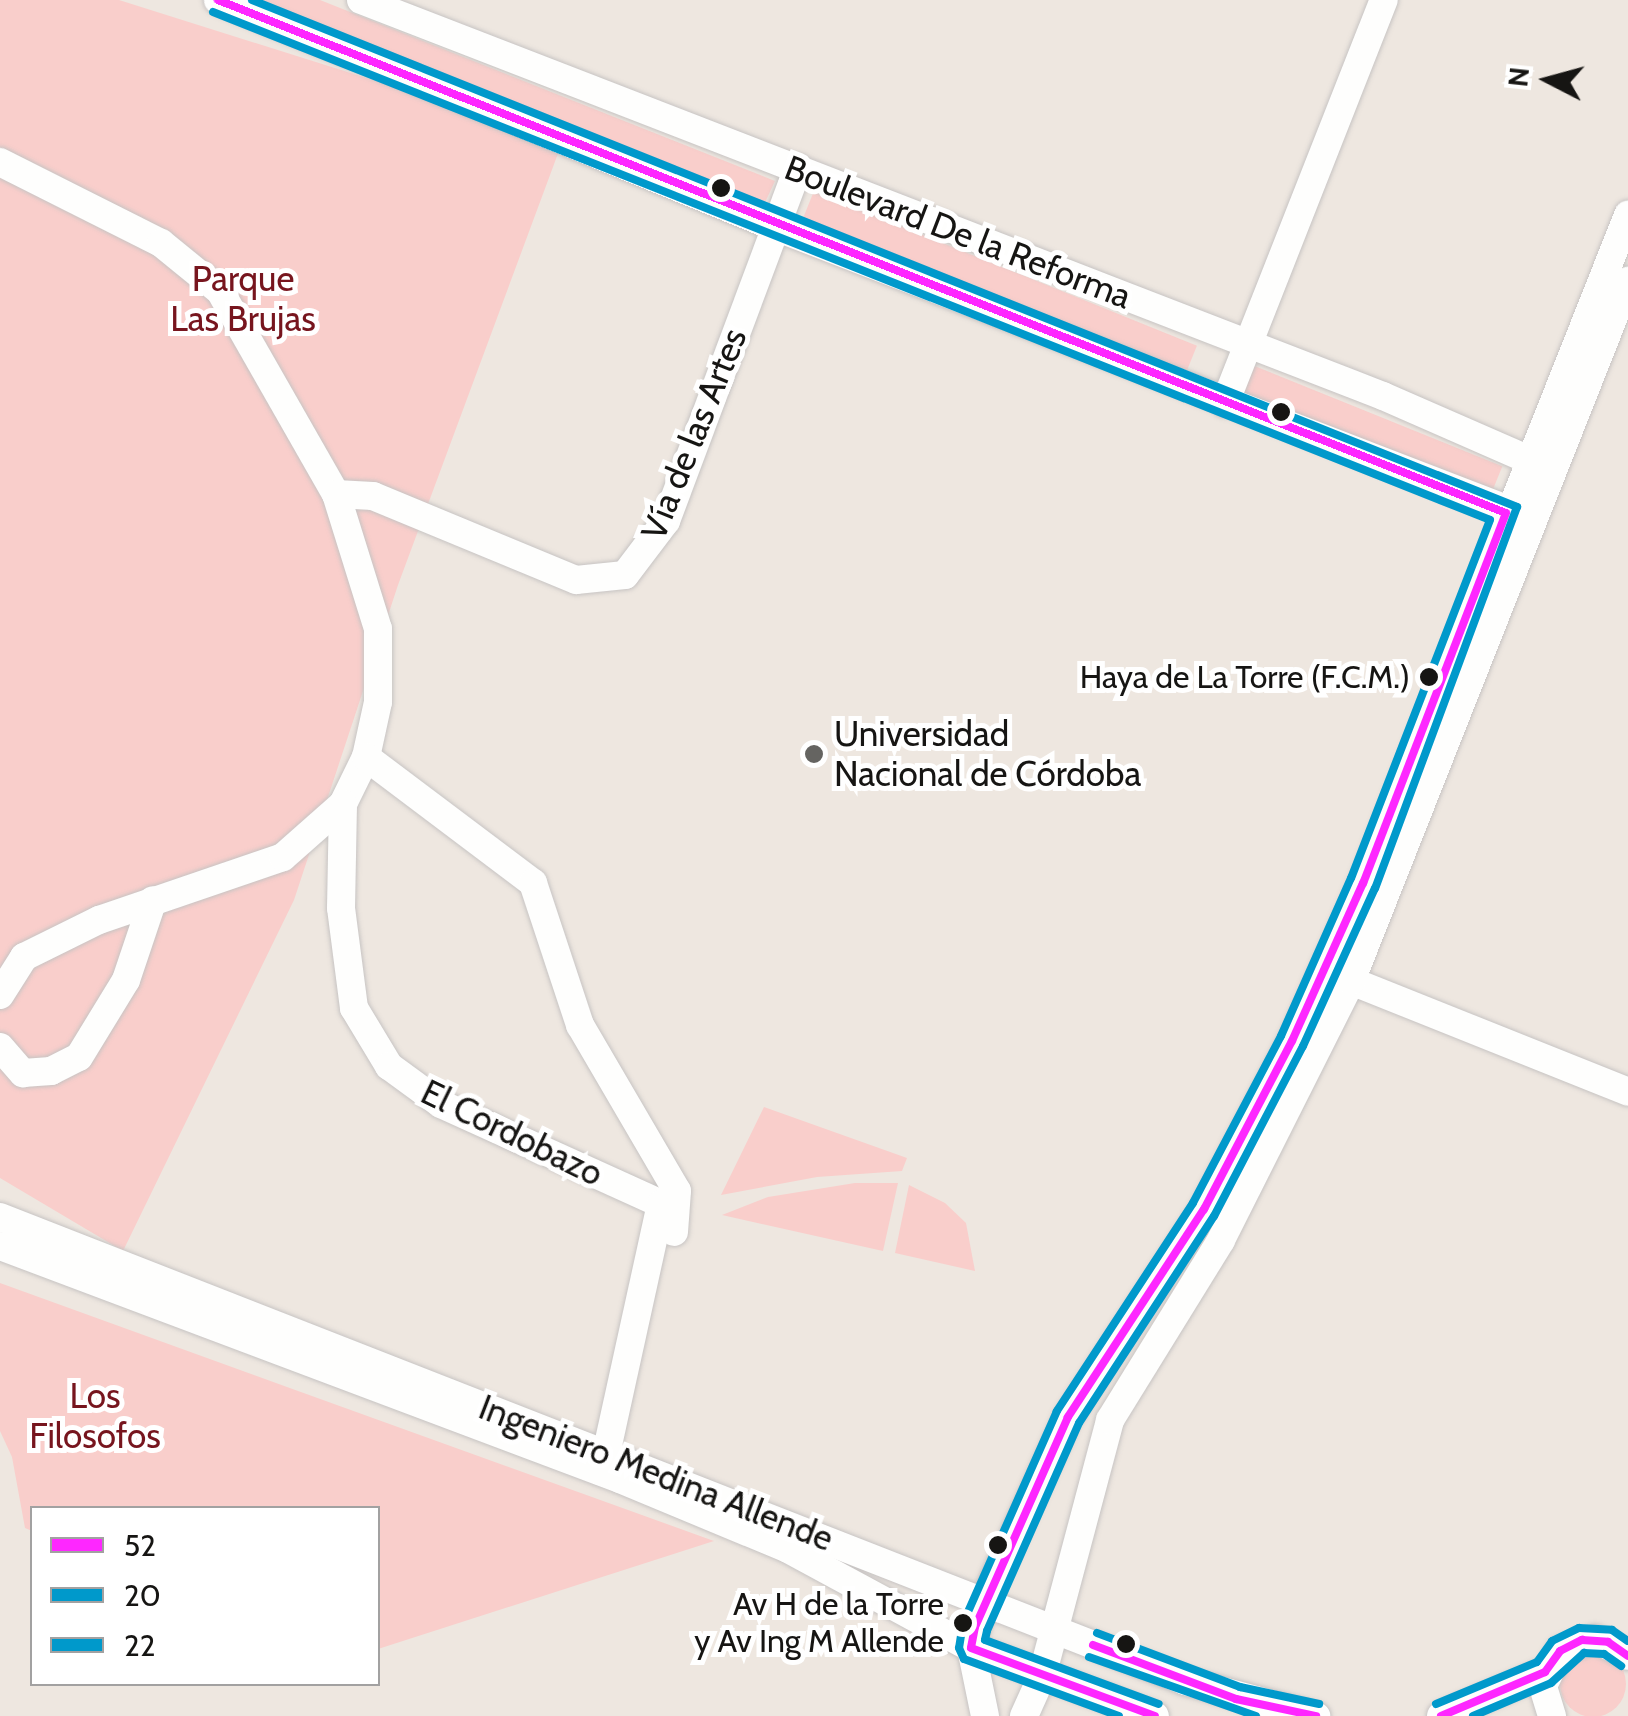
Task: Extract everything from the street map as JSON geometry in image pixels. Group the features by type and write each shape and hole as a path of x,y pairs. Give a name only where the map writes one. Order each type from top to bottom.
{"street":[{"name":"Boulevard De la Reforma","path":"218,0 775,227 1506,513 1536,511"},
{"name":"Boulevard De la Reforma","path":"360,0 798,168 1540,466"},
{"path":"1225,402 1384,0"},
{"name":"El Cordobazo","path":"0,162 161,243 220,292 336,494 366,571 378,629 378,702 366,758 342,804 345,966 354,1008 390,1066 441,1104 669,1208"},
{"name":"Vía de las Artes","path":"336,494 373,496 576,580 625,575 666,522 798,168"},
{"path":"1024,1716 1042,1676 1110,1420 1221,1240 1351,981 1536,511 1540,466 1628,215"},
{"path":"986,1716 971,1648 984,1602 1068,1417 1195,1225 1292,1041 1363,883 1506,513 1540,466 1628,281"},
{"name":"El Cordobazo","path":"366,758 533,883 580,1024 668,1170 669,1208 613,1466"},
{"path":"0,995 24,958 153,900 283,857 342,804"},
{"path":"0,1047 24,1074 52,1072 79,1057 126,980 153,900"},
{"path":"1351,981 1628,1092"},
{"name":"Ingeniero Medina Allende","path":"0,1217 613,1466 788,1549 971,1648 1155,1716"},
{"name":"Ingeniero Medina Allende","path":"0,1246 613,1466 1236,1698 1316,1716"},
{"path":"1441,1716 1546,1672 1570,1644 1621,1645"},
{"path":"1546,1672 1544,1700 1552,1716"}],"shaded area":[{"name":"Universidad Nacional de Córdoba","path":"0,0 1628,0 1628,1716 0,1716"}],"green space":[{"name":"Parque Las Brujas","path":"0,0 119,0 563,140 398,585 294,900 123,1251 0,1178"},
{"path":"235,0 320,0 775,181 762,209"},
{"path":"814,191 1197,346 1185,374 802,220"},
{"path":"1252,365 1502,466 1490,496 1240,395"},
{"path":"764,1107 907,1158 902,1171 817,1177 721,1195"},
{"path":"855,1183 898,1183 883,1251 722,1215 768,1197"},
{"path":"909,1185 945,1203 966,1223 975,1271 895,1253"},
{"name":"Los Filosofos","path":"0,1283 714,1541 380,1648 380,1506 30,1506 30,1530 25,1528 12,1457 0,1431"},
{"path":"1593,1651 1616,1661 1626,1684 1616,1707 1593,1717 1570,1707 1560,1684 1570,1661"}],"transit line":[{"name":"52","path":"218,0 1506,513 1363,883 1292,1041 1204,1209 1068,1417 975,1627 971,1648 1155,1716"},
{"name":"22","path":"252,0 1517,507 1375,888 1303,1046 1214,1216 1079,1423 987,1631 985,1640 1159,1704"},
{"name":"20","path":"213,12 1490,520 1351,878 1281,1036 1193,1203 1057,1411 963,1623 959,1648 964,1659 1119,1716"},
{"name":"22","path":"1436,1704 1537,1662 1552,1641 1579,1628 1612,1630 1628,1641"},
{"name":"22","path":"1097,1633 1240,1687 1319,1704"},
{"name":"52","path":"1441,1716 1545,1672 1560,1651 1582,1640 1608,1642 1628,1656"},
{"name":"52","path":"1093,1645 1236,1699 1316,1716"},
{"name":"20","path":"1473,1716 1551,1683 1584,1653 1604,1654 1621,1666"},
{"name":"20","path":"1089,1657 1256,1716"}],"place":[{"name":"Haya de La Torre (F.C.M.)","path":"1429,677"},
{"name":"Universidad Nacional de Córdoba","path":"814,754"},
{"name":"Av H de la Torre y Av Ing M Allende","path":"963,1623"}]}
